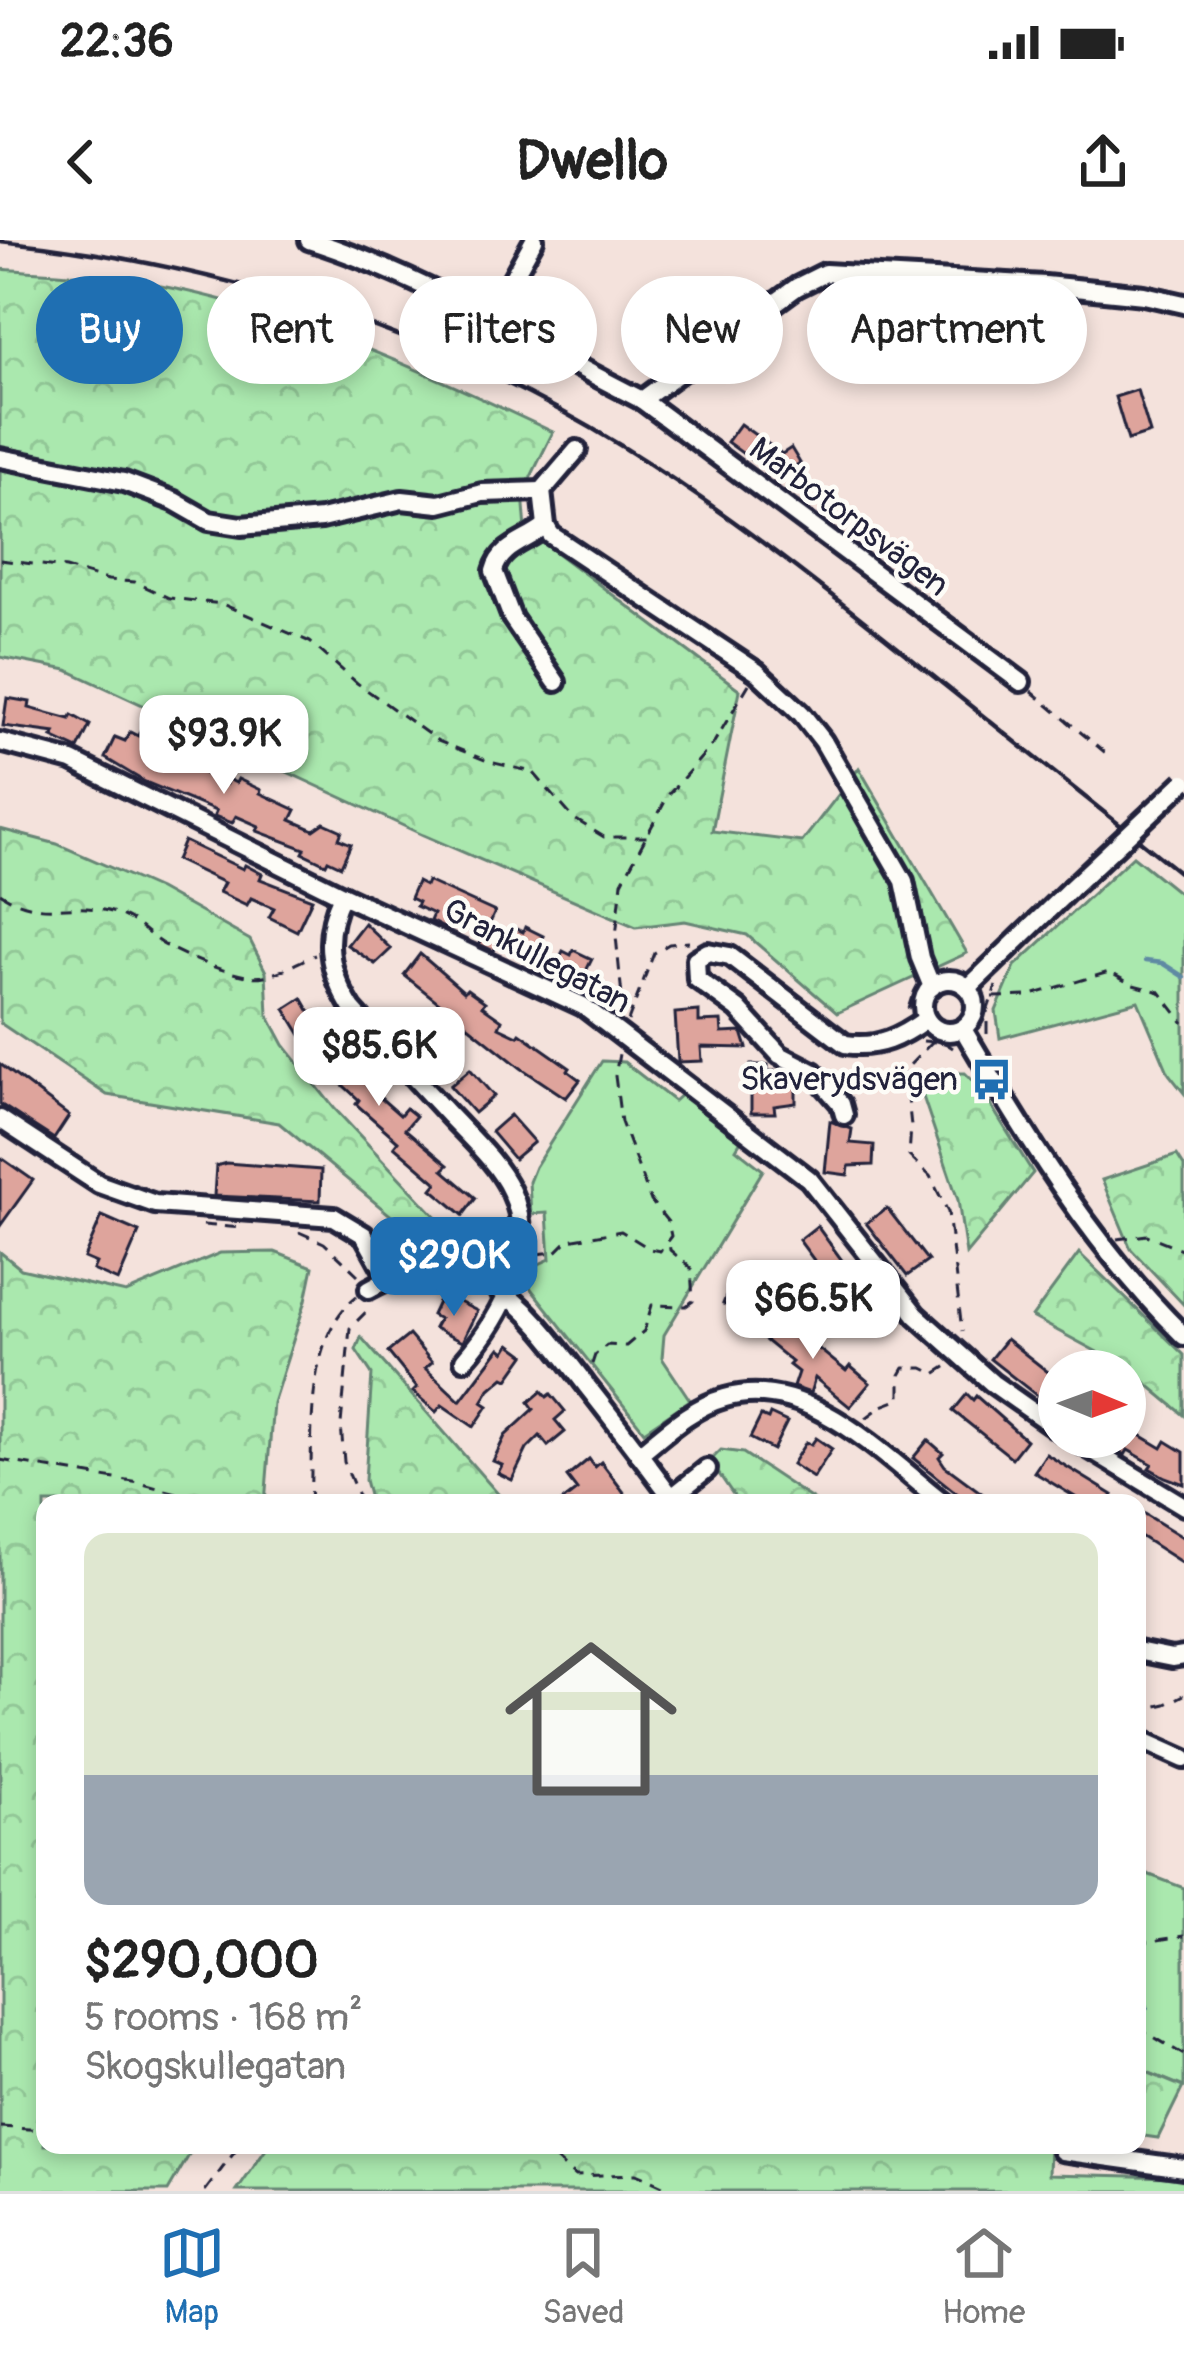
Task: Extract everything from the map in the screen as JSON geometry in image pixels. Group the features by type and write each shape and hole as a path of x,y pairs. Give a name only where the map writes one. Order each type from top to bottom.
{"street":[{"name":"Marbotorpsvägen","path":"309,240 401,276"},
{"path":"514,276 533,240"},
{"path":"641,400 797,287 825,274 1045,285 1184,304"},
{"name":"Marbotorpsvägen","path":"597,377 641,400 1021,682"},
{"path":"0,458 124,482 209,520 282,526 403,500 440,504 482,494 542,491 578,450"},
{"path":"542,491 550,536 757,672 801,713 823,741 904,881 920,958 932,987"},
{"path":"546,526 528,541 506,550 494,571 512,618 556,682"},
{"name":"Grankullegatan","path":"0,742 72,761 342,895 542,985 620,1031 809,1180 916,1315 960,1356 1038,1414"},
{"path":"968,988 1184,782"},
{"path":"342,895 330,928 332,973 352,1009 509,1186 520,1219 520,1252 502,1301 484,1337 464,1360"},
{"path":"844,1115 841,1104 813,1072 780,1055 738,1009 697,979 696,959 708,952 730,956 845,1044 866,1047 891,1040 926,1018"},
{"path":"950,980 968,988 975,1010 963,1029 942,1031 926,1018 924,998 932,987 950,980"},
{"path":"963,1029 1037,1152 1099,1240 1141,1293 1184,1336"},
{"path":"0,1119 99,1184 155,1204 334,1217 364,1235 388,1278"},
{"path":"369,1289 388,1278 435,1269 460,1273 543,1327 669,1494"},
{"path":"639,1454 705,1406 740,1396 785,1398 808,1406 854,1435 932,1494"},
{"path":"1105,1458 1184,1506"},
{"path":"680,1494 706,1469"},
{"path":"1146,1653 1184,1656"},
{"path":"1146,1742 1184,1759"},
{"path":"1084,2154 1184,2168"}],"path":[{"path":"0,560 66,568 135,582 169,598 222,604 310,642 357,683 439,741 490,762 533,772 574,818 604,837 647,837"},
{"path":"590,1373 595,1355 607,1345 626,1346 644,1331 652,1305 686,1306 693,1300 691,1268 670,1250 668,1222 651,1201 626,1140 616,1100 622,997 616,936 622,881 670,794 713,744 757,672"},
{"path":"1021,682 1108,755"},
{"path":"0,893 35,910 80,905 114,913 138,922 165,946 244,976 263,978 329,952"},
{"path":"992,997 1028,996 1108,972 1133,986 1160,992 1184,1023"},
{"path":"989,1047 986,1027 1002,976"},
{"path":"917,1039 945,1043 959,1054"},
{"path":"854,1435 872,1412 900,1399 904,1368 923,1368 935,1374 960,1356 964,1344 948,1212 930,1176 909,1156 907,1146 911,1126 905,1070 933,1041"},
{"path":"520,1252 548,1255 568,1240 621,1231 660,1251 669,1240"},
{"path":"1114,1241 1147,1235 1184,1250"},
{"path":"422,1287 502,1301"},
{"path":"311,1494 320,1356 337,1315 369,1289 379,1300 350,1328 341,1424 344,1462 357,1494"},
{"path":"0,1460 181,1494"},
{"path":"1146,1709 1184,1695"},
{"path":"1146,1942 1184,1936"},
{"path":"1146,2032 1184,2055"},
{"path":"0,2127 36,2129"},
{"path":"205,2191 233,2154"},
{"path":"549,2154 574,2176 636,2174 674,2191"}],"green space":[{"path":"0,269 96,276 36,276 36,384 183,384 183,291 207,297 207,384 375,384 375,352 399,362 399,384 448,384 553,432 523,493 526,530 740,690 712,831 802,842 859,768 967,953 837,1013 747,935 685,921 636,927 423,835 67,670 0,657"},
{"path":"0,829 57,844 159,889 250,940 266,972 268,1015 284,1045 334,1108 441,1222 407,1229 279,1123 107,1095 0,1023"},
{"path":"1133,856 1184,897 1184,1093 1169,1074 1138,1001 1000,1038 996,1011 1015,966"},
{"path":"602,1061 624,1062 674,1101 684,1092 742,1139 736,1149 763,1170 664,1335 662,1358 690,1400 644,1431 528,1285 530,1268 550,1259 547,1213 531,1214 529,1182"},
{"path":"934,1073 965,1073 980,1088 1033,1173 966,1254 958,1200 917,1079"},
{"path":"1177,1155 1184,1166 1184,1305 1131,1249 1102,1180"},
{"path":"0,1252 21,1269 126,1293 220,1253 275,1252 313,1267 273,1403 266,1494 36,1494 36,2154 190,2154 168,2191 0,2191"},
{"path":"1079,1253 1184,1355 1184,1415 1146,1383 1146,1350 1094,1350 1032,1317"},
{"path":"361,1337 498,1494 369,1494 365,1480 372,1374 356,1350"},
{"path":"721,1450 743,1453 804,1494 733,1494 710,1461"},
{"path":"1146,1873 1184,1888 1184,2087 1146,2072"},
{"path":"1146,2072 1183,2087 1158,2138 1146,2136"},
{"path":"263,2154 1050,2154 1049,2174 1184,2180 1184,2191 237,2191"}],"building":[{"path":"1137,390 1150,433 1128,440 1115,397"},
{"path":"740,424 782,454 791,448 800,463 780,475 763,447 753,461 727,442"},
{"path":"7,698 70,719 72,715 90,725 78,749 52,737 55,733 3,726"},
{"path":"140,731 153,737 150,742 200,765 197,770 226,784 228,779 236,783 238,779 296,810 291,820 314,830 324,823 342,831 339,839 351,844 341,866 328,860 326,864 236,816 232,823 214,816 216,811 145,782 105,758 115,737 125,741 130,732 138,736"},
{"path":"184,841 312,899 297,931 269,917 274,908 251,898 247,905 219,892 224,883 176,860"},
{"path":"427,881 495,912 489,925 511,935 514,928 523,932 525,927 543,936 531,961 497,944 494,951 479,944 482,937 448,921 444,928 430,921 433,914 410,898 417,882 425,886"},
{"path":"364,923 391,949 375,964 347,945"},
{"path":"573,950 592,959 579,985 553,971 563,951 571,955"},
{"path":"420,954 464,992 467,989 485,1002 482,1006 502,1020 499,1027 520,1033 570,1068 580,1080 566,1098 404,975"},
{"path":"302,998 328,1043 370,1082 367,1086 400,1115 406,1108 416,1116 405,1129 448,1165 443,1170 476,1198 463,1215 432,1189 437,1183 394,1146 398,1141 317,1061 285,1009"},
{"path":"699,1011 699,1022 721,1021 722,1033 742,1032 747,1048 701,1047 702,1061 678,1062 675,1013"},
{"path":"428,1023 453,1051 434,1068 409,1040"},
{"path":"0,1064 69,1116 54,1139 0,1104"},
{"path":"751,1065 768,1065 768,1071 775,1071 775,1083 796,1083 796,1103 774,1106 775,1113 751,1113"},
{"path":"470,1069 494,1096 474,1113 450,1086"},
{"path":"510,1115 534,1142 514,1159 491,1132"},
{"path":"830,1121 852,1129 850,1143 874,1145 873,1165 849,1166 848,1175 825,1172"},
{"path":"0,1157 33,1180 0,1226"},
{"path":"216,1166 321,1170 320,1201 214,1196"},
{"path":"887,1208 928,1261 907,1276 866,1223"},
{"path":"102,1216 139,1232 118,1281 93,1270 96,1263 84,1258"},
{"path":"817,1226 865,1292 847,1305 799,1240"},
{"path":"735,1274 742,1282 759,1285 747,1314 723,1304"},
{"path":"449,1297 477,1311 462,1342 434,1328 439,1319 432,1315 438,1302 444,1305"},
{"path":"780,1312 846,1371 850,1366 870,1383 850,1407 815,1378 810,1393 793,1387 798,1372 789,1365 792,1362 760,1336"},
{"path":"409,1335 432,1362 425,1368 460,1401 500,1348 505,1352 510,1344 525,1355 508,1379 504,1377 490,1389 482,1402 488,1406 474,1427 442,1405 436,1412 413,1392 417,1388 388,1352"},
{"path":"1006,1339 1038,1364 1038,1397 990,1359"},
{"path":"542,1391 547,1397 551,1394 565,1411 555,1420 565,1432 548,1446 540,1436 527,1449 512,1480 498,1473 502,1465 493,1461 505,1436 534,1409 529,1402"},
{"path":"967,1394 973,1400 976,1396 1026,1440 1012,1458 953,1411"},
{"path":"770,1414 787,1422 773,1450 750,1438 761,1416 768,1419"},
{"path":"816,1438 832,1449 813,1478 792,1464 806,1442 811,1445"},
{"path":"1146,1438 1162,1448 1166,1441 1184,1452 1184,1484 1149,1468 1152,1464 1142,1458 1146,1458"},
{"path":"928,1440 943,1453 939,1457 945,1466 983,1494 958,1494 913,1458"},
{"path":"1043,1458 1053,1458 1111,1494 1070,1494 1034,1472"},
{"path":"589,1459 595,1467 601,1462 625,1494 572,1494 577,1490 567,1477"},
{"path":"1146,1515 1184,1538 1184,1564 1146,1540"}],"waterway":[{"path":"1145,961 1162,963 1184,977"}],"railway":[{"path":"0,241 163,266 324,309 478,369 552,406 697,495 768,547 1184,876"}],"place":[{"name":"Skaverydsvägen","path":"992,1079"}]}
